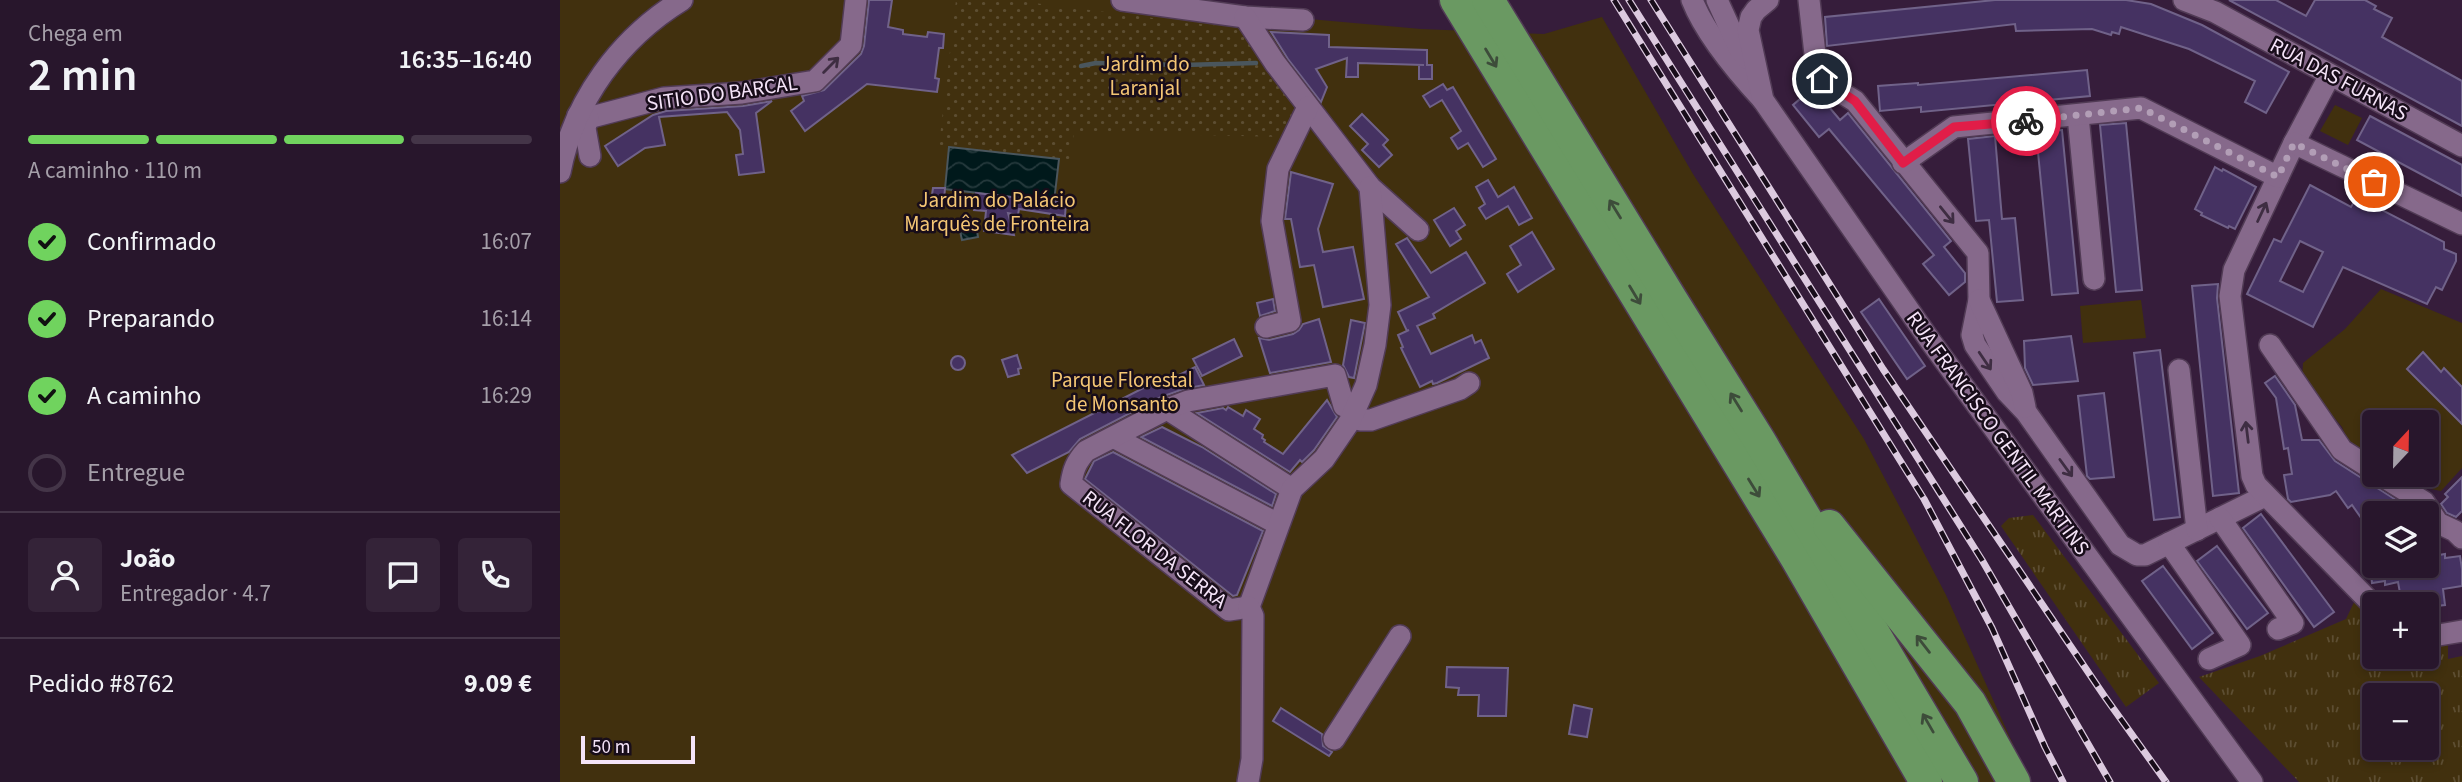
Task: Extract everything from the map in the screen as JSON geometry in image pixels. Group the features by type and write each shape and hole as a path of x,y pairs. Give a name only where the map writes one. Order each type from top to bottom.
{"highway":[{"path":"1456,0 1797,559 1926,782"},
{"path":"1488,0 1759,440 1962,782"},
{"path":"1759,440 1970,704 2014,782"}],"street":[{"path":"560,172 563,154 583,116 593,87 624,48 646,27 682,0"},
{"name":"SITIO DO BARCAL","path":"583,116 664,98 742,93 815,80 851,45 856,0"},
{"path":"1122,0 1245,17 1303,20"},
{"path":"1692,0 1743,78 1763,100"},
{"path":"1712,2 1766,0"},
{"name":"RUA FRANCISCO GENTIL MARTINS","path":"1766,0 1756,10 1748,26 1763,100 1931,342 2252,782"},
{"path":"1809,0 1817,72 1827,84 1855,101 1978,253 1979,300 1972,325 1975,345 2120,545 2137,555 2151,552 2265,496"},
{"name":"RUA DAS FURNAS","path":"2184,0 2218,6 2330,75 2462,146"},
{"name":"RUA FRANCISCO GENTIL MARTINS","path":"1712,2 1759,75"},
{"path":"1245,17 1308,107 1370,187 1418,230"},
{"path":"2330,75 2294,143 2234,270 2230,287 2252,476 2265,496 2362,594"},
{"path":"1266,327 1290,321 1272,221 1278,169 1308,107"},
{"path":"1903,163 1954,127 2141,108 2278,177"},
{"path":"583,116 590,156"},
{"path":"2078,116 2094,279"},
{"path":"2294,143 2462,224"},
{"path":"1248,782 1252,759 1252,616 1249,607 1292,489 1324,459 1354,413 1366,385 1375,345 1380,305 1370,187"},
{"path":"2270,345 2342,450 2362,463"},
{"path":"2179,370 2197,530"},
{"name":"RUA FLOR DA SERRA","path":"1249,607 1229,610 1071,484 1074,468 1086,451 1188,401 1335,375 1344,406 1354,413"},
{"path":"1354,413 1360,419 1371,420 1460,389 1469,383"},
{"path":"1167,409 1292,489"},
{"path":"1115,438 1278,524"},
{"path":"2400,487 2424,502 2438,523 2455,531 2462,538"},
{"path":"2220,518 2293,623 2278,629"},
{"path":"2169,543 2240,645 2209,659"},
{"path":"2439,635 2462,631"},
{"path":"1334,739 1400,636"}],"green space":[{"name":"Parque Florestal de Monsanto","path":"560,0 1139,0 1264,15 1421,29 1544,34 1602,17 1693,174 1864,439 1946,595 2030,782 560,782"},
{"name":"Jardim do Laranjal","path":"956,0 1011,0 1248,30 1297,111 1284,137 1074,132 1070,160 939,145"},
{"path":"2335,105 2362,118 2348,145 2320,131"},
{"path":"2381,289 2462,323 2462,468 2441,491 2422,487 2440,486 2440,410 2362,410 2362,454 2350,447 2342,427 2302,379 2303,363 2345,329"},
{"path":"2141,300 2146,338 2083,343 2080,306"},
{"path":"2033,515 2159,683 2126,707 2001,526 2009,518"},
{"path":"2357,596 2362,601 2362,669 2439,669 2439,645 2448,643 2448,659 2462,656 2462,782 2299,782 2199,677 2260,656 2346,619"}],"water":[{"path":"949,147 1059,159 1054,202 945,189"},
{"path":"975,219 978,237 962,240 958,222"}],"building":[{"path":"869,0 892,0 888,27 903,30 903,34 927,37 928,32 944,34 935,78 939,79 937,92 867,84 805,131 791,111 804,101 802,96 824,90 861,54"},
{"path":"1995,0 2126,0 2151,4 2202,25 2289,72 2266,113 2245,102 2255,81 2189,49 2121,27 2119,34 2112,32 2111,35 2092,29 2016,31 2015,24 1827,46 1825,17"},
{"path":"2229,0 2276,0 2306,16 2315,0 2365,0 2376,6 2374,9 2392,18 2382,37 2462,81 2462,126"},
{"path":"1271,32 1329,35 1329,47 1427,50 1427,65 1432,65 1432,79 1419,79 1419,65 1424,65 1358,63 1358,77 1346,77 1347,58 1316,69 1327,87 1321,102"},
{"path":"2087,70 2090,96 1921,112 1921,107 1880,111 1878,86"},
{"path":"1443,84 1447,90 1453,87 1496,159 1483,167 1468,143 1458,149 1451,138 1461,131 1442,100 1430,107 1423,96"},
{"path":"1813,88 1840,120 1848,113 1951,241 1944,247 1965,273 1965,282 1949,295 1923,264 1934,255 1829,129 1819,137 1793,105"},
{"path":"772,101 756,113 764,172 739,175 736,155 743,154 740,130 727,112 659,117 665,145 645,148 618,166 605,146 653,115 666,111 743,106"},
{"path":"1362,114 1388,140 1383,145 1392,155 1379,167 1362,150 1368,144 1350,126"},
{"path":"2370,116 2462,165 2462,196 2357,140"},
{"path":"2126,123 2142,290 2116,292 2100,125"},
{"path":"2062,130 2078,293 2052,295 2036,132"},
{"path":"1995,136 2002,219 2015,218 2023,300 1997,302 1989,220 1976,221 1968,139"},
{"path":"2215,167 2256,187 2235,229 2201,215 2202,213 2195,209"},
{"path":"1291,172 1333,184 1318,229 1323,252 1353,247 1364,299 1323,307 1314,265 1300,267 1291,219 1285,219"},
{"path":"1488,180 1498,197 1514,187 1532,218 1519,225 1508,206 1486,219 1479,208 1485,204 1476,187"},
{"path":"2310,185 2351,207 2357,197 2444,242 2444,249 2456,254 2456,261 2442,290 2436,287 2427,304 2343,267 2313,327 2247,294 2274,239 2281,242","holes":["2300,241 2323,252 2303,292 2280,281"]},
{"path":"933,188 945,188 944,202 931,201"},
{"path":"976,193 1066,203 1065,216 1019,209 1018,215 1008,213 1014,235 984,231 986,211 974,210"},
{"path":"1454,208 1465,225 1456,231 1461,239 1450,246 1434,220"},
{"path":"1532,232 1554,269 1518,292 1507,274 1521,265 1510,246"},
{"path":"1407,238 1431,273 1466,252 1485,283 1433,314 1435,318 1417,326 1431,354 1472,335 1475,343 1481,340 1489,358 1437,383 1433,384 1432,381 1420,387 1401,348 1403,347 1398,335 1407,331 1398,312 1429,297 1396,244"},
{"path":"2218,284 2217,298 2239,493 2213,496 2192,286"},
{"path":"1273,299 1275,311 1260,316 1257,303"},
{"path":"1879,299 1925,366 1907,379 1861,312"},
{"path":"1319,319 1331,362 1270,373 1259,338 1269,340 1293,334 1303,324"},
{"path":"1351,320 1365,323 1354,378 1349,377 1343,365"},
{"path":"2071,336 2078,381 2033,385 2025,368 2024,341"},
{"path":"1234,339 1242,356 1202,376 1193,359"},
{"path":"2160,350 2180,517 2154,520 2134,353"},
{"path":"2423,352 2441,372 2444,368 2462,387 2462,424 2407,369"},
{"path":"1017,355 1021,368 1018,369 1019,374 1008,377 1002,360"},
{"path":"955,356 961,356 965,363 961,370 955,370 951,366 951,360"},
{"path":"1195,367 1204,385 1161,397 1080,439 1069,452 1027,473 1012,455 1161,379 1162,382 1170,377 1171,379"},
{"path":"2275,376 2295,405 2302,440 2319,440 2335,461 2362,478 2362,487 2376,487 2395,501 2362,501 2362,519 2352,505 2348,508 2336,491 2330,495 2291,502 2288,499 2284,475 2292,474 2288,448 2284,449 2276,398 2265,383"},
{"path":"2104,393 2114,477 2090,479 2087,476 2078,396"},
{"path":"1327,400 1337,417 1314,450 1290,472 1197,413 1223,408 1226,410 1228,407 1243,416 1246,410 1260,419 1254,429 1263,435 1264,442 1283,454"},
{"path":"1162,427 1202,447 1276,494 1272,506 1141,437"},
{"path":"1113,452 1263,531 1237,595 1233,596 1085,479 1094,461"},
{"path":"2462,477 2462,511 2456,517 2447,513 2441,504 2448,497 2445,494"},
{"path":"2261,514 2334,612 2314,627 2243,528"},
{"path":"2217,546 2268,613 2247,629 2197,561"},
{"path":"2445,554 2445,558 2460,556 2462,569 2462,586 2443,589 2445,605 2439,606 2439,592 2400,592 2398,582 2385,585 2385,581 2372,583 2371,578 2439,578 2439,555"},
{"path":"2163,566 2213,633 2192,649 2142,581"},
{"path":"1447,667 1508,668 1506,716 1478,716 1479,695 1458,695 1459,688 1446,687"},
{"path":"1574,705 1592,709 1587,737 1569,734"},
{"path":"1281,708 1322,734 1323,746 1332,752 1329,756 1273,721"}],"waterway":[{"path":"1081,66 1096,63 1256,63"}],"railway":[{"path":"1614,0 1924,499 1992,628 2063,782"},
{"path":"1629,0 1982,560 2110,782"},
{"path":"1651,0 1883,369 2105,697 2166,782"}],"way so far":[{"path":"2026,121 2141,108 2278,177 2294,143 2374,182"}],"route":[{"path":"1822,79 1855,101 1903,163 1954,127 2026,121"}],"park label":[{"name":"Jardim do Palácio Marquês de Fronteira","path":"997,212"}]}
